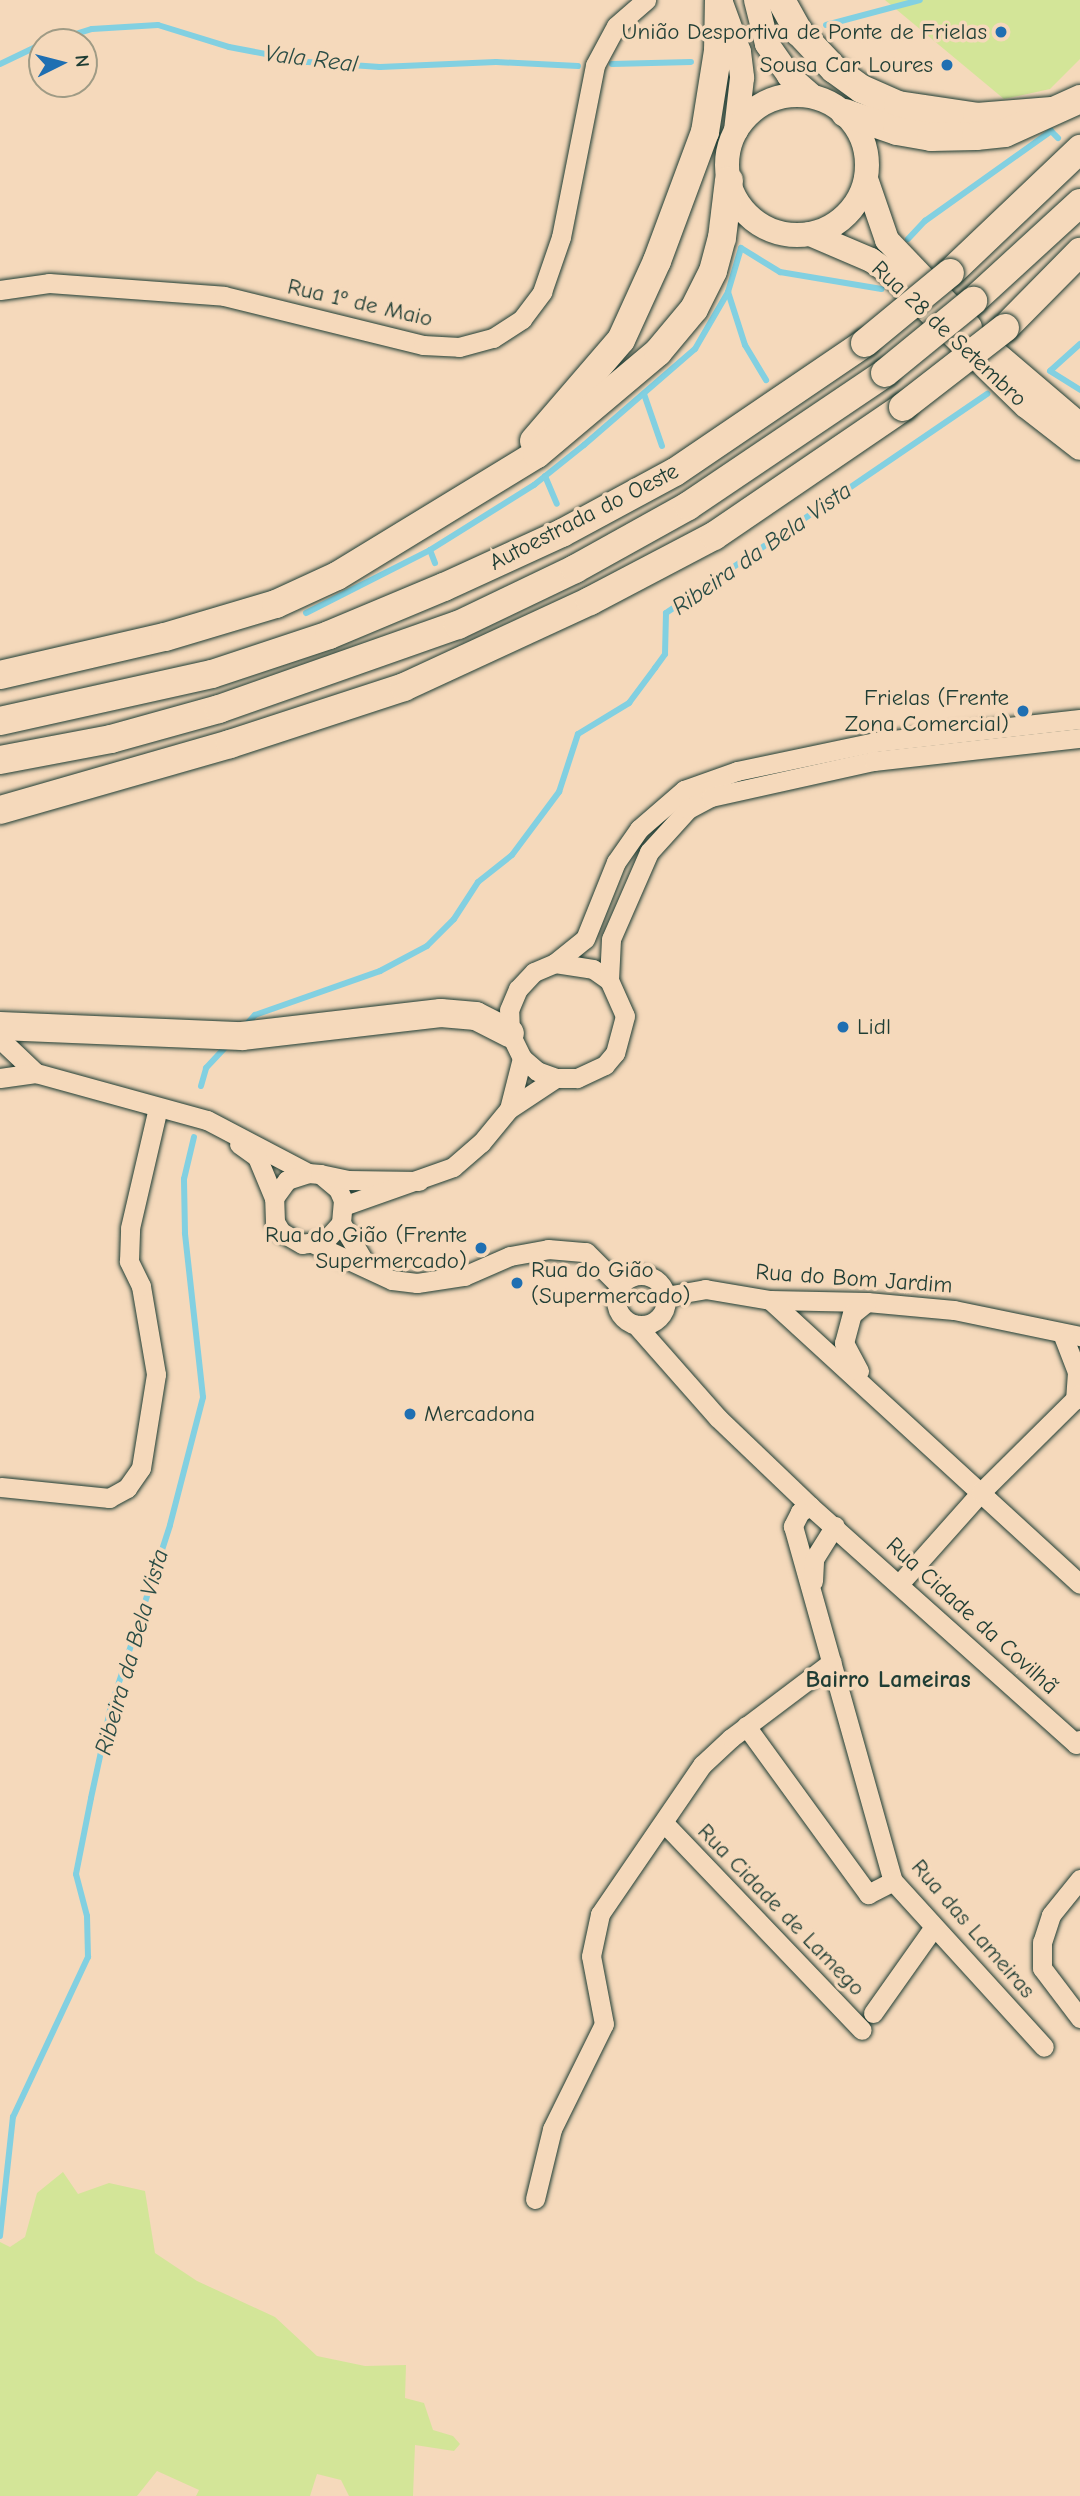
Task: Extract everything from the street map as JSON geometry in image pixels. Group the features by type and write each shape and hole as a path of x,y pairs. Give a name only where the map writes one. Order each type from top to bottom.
{"highway":[{"path":"509,470 621,340 657,261 705,132 718,51 720,0"},
{"path":"781,0 799,32 834,69 862,89 898,104 977,117 1052,111"},
{"path":"845,113 897,131 931,137 1006,133 1080,99"},
{"name":"Autoestrada do Oeste","path":"0,721 212,674 329,635 444,587 562,533 675,472 865,343 950,273 1080,149"},
{"path":"0,675 166,637 276,604 337,576 537,454 601,404 658,352 694,309 713,271 722,238 729,180"},
{"name":"Autoestrada do Oeste","path":"0,761 110,739 219,709 458,625 575,569 688,506 885,373 973,301 1080,203"},
{"path":"0,810 404,688 590,601 714,536 903,407 1005,328 1080,252"},
{"path":"1046,288 1080,264"},
{"path":"0,790 184,756"},
{"path":"0,1026 162,1035 242,1036 441,1013 476,1016 516,1046"}],"main road":[{"path":"720,0 739,52 736,131 727,163 729,180 737,200 759,223 789,235 810,234 847,215 866,178 863,143 845,113 812,96 789,76 767,44 756,0"},
{"path":"736,131 749,113 768,101 789,95 812,96"},
{"name":"Rua 28 de Setembro","path":"866,178 878,220 898,254 1002,360 1080,425"},
{"name":"Rua 28 de Setembro","path":"810,234 853,250 888,272 1027,406 1080,448"}],"street":[{"name":"Rua 1º de Maio","path":"0,290 49,283 224,296 423,345 458,347 493,338 522,319 542,292 561,237 595,65 616,26 646,0"},
{"path":"509,1109 516,1046 509,1010 518,989 534,972 555,964 585,939 616,862 639,829 684,790 715,776 875,742 1080,719"},
{"path":"419,1181 348,1180 314,1174 287,1180 274,1198 272,1210 281,1232 302,1244 325,1241 342,1214 453,1167 481,1143 509,1109 555,1078 592,1074 615,1053 625,1016 609,980 611,939 649,852 688,809 712,797 874,761 1080,738"},
{"path":"555,964 584,966 609,980"},
{"path":"0,1039 36,1073"},
{"path":"516,1046 555,1078"},
{"path":"0,1078 36,1073 207,1120 314,1174 338,1189 342,1214 368,1268"},
{"path":"1,1487 108,1498 127,1488 141,1468 156,1374 141,1286 130,1261 130,1228 158,1108"},
{"path":"207,1120 257,1157 274,1198"},
{"path":"314,1244 392,1280 417,1283 464,1276 510,1256 548,1250 586,1252 620,1286"},
{"path":"666,1356 664,1304 650,1276 633,1276 620,1286 618,1310 666,1356 718,1418 810,1506 835,1525"},
{"name":"Rua do Bom Jardim","path":"636,1325 652,1322 664,1304 705,1289 770,1300 867,1302 954,1310 1071,1334"},
{"path":"770,1300 874,1392 1080,1584"},
{"path":"867,1302 852,1314 844,1343 874,1392"},
{"path":"900,1583 981,1492 1078,1400 1071,1334"},
{"name":"Rua das Lameiras","path":"810,1506 800,1512 793,1526 893,1881 1044,2047"},
{"name":"Rua das Lameiras","path":"812,1591 814,1559 835,1525"},
{"name":"Rua Cidade da Covilhã","path":"835,1525 1078,1742"},
{"path":"535,2199 552,2129 604,2024 591,1956 597,1924 625,1874 664,1823 702,1765 746,1726 832,1662"},
{"path":"746,1726 868,1894 893,1881"},
{"name":"Rua Cidade de Lamego","path":"664,1823 862,2030"},
{"path":"1080,1880 1051,1915 1042,1942 1042,1968 1080,2018"},
{"name":"Rua Cidade de Lamego","path":"873,2013 934,1927"}],"green space":[{"name":"União Desportiva de Ponte de Frielas","path":"885,0 1080,0 1080,59 1050,89 1004,99"},
{"path":"63,2172 78,2194 109,2183 145,2191 155,2253 197,2281 275,2317 317,2356 365,2366 406,2365 405,2398 424,2403 433,2430 453,2436 460,2444 454,2451 415,2445 413,2496 349,2496 341,2480 317,2474 310,2496 196,2496 199,2490 157,2471 137,2496 0,2496 0,2242 10,2247 25,2237 37,2193"}],"waterway":[{"name":"Vala Real","path":"826,25 920,0"},
{"name":"Vala Real","path":"98,29 158,25 229,47 308,62 380,67 496,62 578,66"},
{"name":"Vala Real","path":"0,64 28,51"},
{"name":"Vala Real","path":"612,64 691,62"},
{"path":"908,239 925,221 1051,131 1058,138"},
{"path":"306,613 430,550 534,485 584,445 695,349 728,292 741,248 780,272 882,289"},
{"path":"728,292 745,345 766,380"},
{"name":"Ribeira da Bela Vista","path":"1080,344 1050,371 1080,390"},
{"path":"644,394 662,446"},
{"name":"Ribeira da Bela Vista","path":"245,1026 255,1015 380,971 427,946 454,919 478,882 512,855 559,792 578,734 629,703 655,668 665,654 666,613 987,394"},
{"path":"545,476 557,504"},
{"path":"430,550 435,563"},
{"name":"Ribeira da Bela Vista","path":"201,1086 206,1068 228,1044"},
{"name":"Ribeira da Bela Vista","path":"0,2236 13,2117 88,1957 87,1916 76,1874 91,1798 110,1710 170,1525 203,1397 185,1233 184,1179 194,1137"}],"place":[{"name":"União Desportiva de Ponte de Frielas","path":"1001,32"},
{"name":"Sousa Car Loures","path":"947,65"},
{"name":"Frielas (Frente Zona Comercial)","path":"1023,711"},
{"name":"Lidl","path":"843,1027"},
{"name":"Rua do Gião (Frente Supermercado)","path":"481,1248"},
{"name":"Rua do Gião (Supermercado)","path":"517,1283"},
{"name":"Mercadona","path":"410,1414"}],"district":[{"name":"Bairro Lameiras","path":"888,1680"}]}
